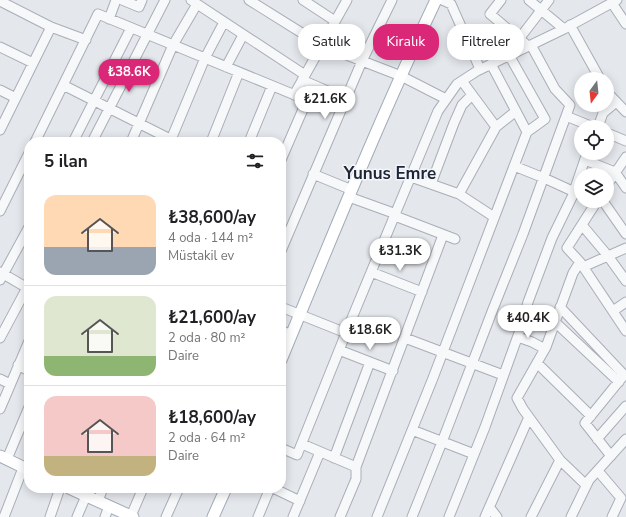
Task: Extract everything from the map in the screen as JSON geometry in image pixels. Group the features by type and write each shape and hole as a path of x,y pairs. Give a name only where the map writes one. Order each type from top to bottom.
{"main road":[{"path":"286,332 300,314 350,193 401,76 444,1"},
{"path":"4,457 24,468"},
{"path":"80,493 132,517"},
{"path":"213,517 224,493"}],"street":[{"path":"109,19 116,0"},
{"path":"122,0 138,7 142,0"},
{"path":"95,137 165,0"},
{"path":"249,0 298,31"},
{"path":"303,0 335,21"},
{"path":"333,24 347,0"},
{"path":"286,239 362,61 392,0"},
{"path":"501,0 490,14 502,24"},
{"path":"529,0 541,10 567,27 596,72"},
{"path":"524,32 548,0"},
{"path":"0,1 51,26 86,40"},
{"path":"444,1 451,4 480,69"},
{"path":"133,137 173,45 194,2 304,77 346,99"},
{"path":"524,48 567,27 611,2 626,24"},
{"path":"37,137 98,14 307,100 286,148"},
{"path":"174,137 205,58 224,22"},
{"path":"0,130 51,26"},
{"path":"76,137 131,28"},
{"path":"226,67 243,34"},
{"path":"412,517 492,309 523,234 570,105 555,89 530,45 524,42"},
{"path":"0,47 33,63"},
{"path":"294,95 313,60"},
{"path":"286,450 297,455 302,444 339,350 438,111 457,84 480,69 498,60"},
{"path":"377,517 443,352 527,132 545,119 512,60"},
{"path":"362,61 401,76 446,99"},
{"path":"490,64 527,132"},
{"path":"213,137 239,72"},
{"path":"462,81 496,126"},
{"path":"63,85 165,137"},
{"path":"251,137 272,86"},
{"path":"0,90 16,98"},
{"path":"431,184 462,105 472,94"},
{"path":"600,120 602,113 616,102 626,112"},
{"path":"459,194 496,126 516,111"},
{"path":"566,116 576,120"},
{"path":"614,136 626,141"},
{"path":"615,172 626,157"},
{"path":"593,160 615,172 626,188"},
{"path":"0,211 24,166"},
{"path":"514,166 574,192"},
{"path":"313,174 395,215 455,239"},
{"path":"411,177 459,194 494,217"},
{"path":"449,517 518,337 528,302 552,238 574,198"},
{"path":"593,208 567,248 581,265 626,331"},
{"path":"608,208 626,234"},
{"path":"582,225 608,256 626,281"},
{"path":"340,517 356,479 356,467 443,235"},
{"path":"24,236 1,275 24,285"},
{"path":"586,485 560,460 517,398 545,349 573,273 581,265 626,248"},
{"path":"371,272 422,292"},
{"path":"0,338 24,294"},
{"path":"612,311 626,302"},
{"path":"560,307 624,375 585,423 611,456"},
{"path":"286,309 346,333"},
{"path":"555,322 619,382"},
{"path":"518,337 545,349"},
{"path":"405,338 503,375"},
{"path":"339,350 393,371"},
{"path":"0,409 24,352"},
{"path":"334,458 370,362"},
{"path":"537,363 591,416"},
{"path":"18,365 24,368"},
{"path":"0,378 10,384"},
{"path":"597,440 626,406"},
{"path":"4,457 24,417"},
{"path":"485,517 529,417"},
{"path":"412,430 474,454"},
{"path":"571,517 589,480 626,439"},
{"path":"302,444 356,467"},
{"path":"293,517 320,452"},
{"path":"531,517 560,460"},
{"path":"598,471 621,498 612,517"},
{"path":"4,517 24,473"},
{"path":"50,517 58,493"},
{"path":"98,501 101,493"},
{"path":"132,517 141,493"},
{"path":"166,517 177,493"},
{"path":"258,517 269,493"},
{"path":"283,493 300,500"},
{"path":"78,517 86,496"},
{"path":"105,517 109,506"},
{"path":"490,508 497,517"}],"district":[{"name":"Yunus Emre","path":"390,173"}]}
